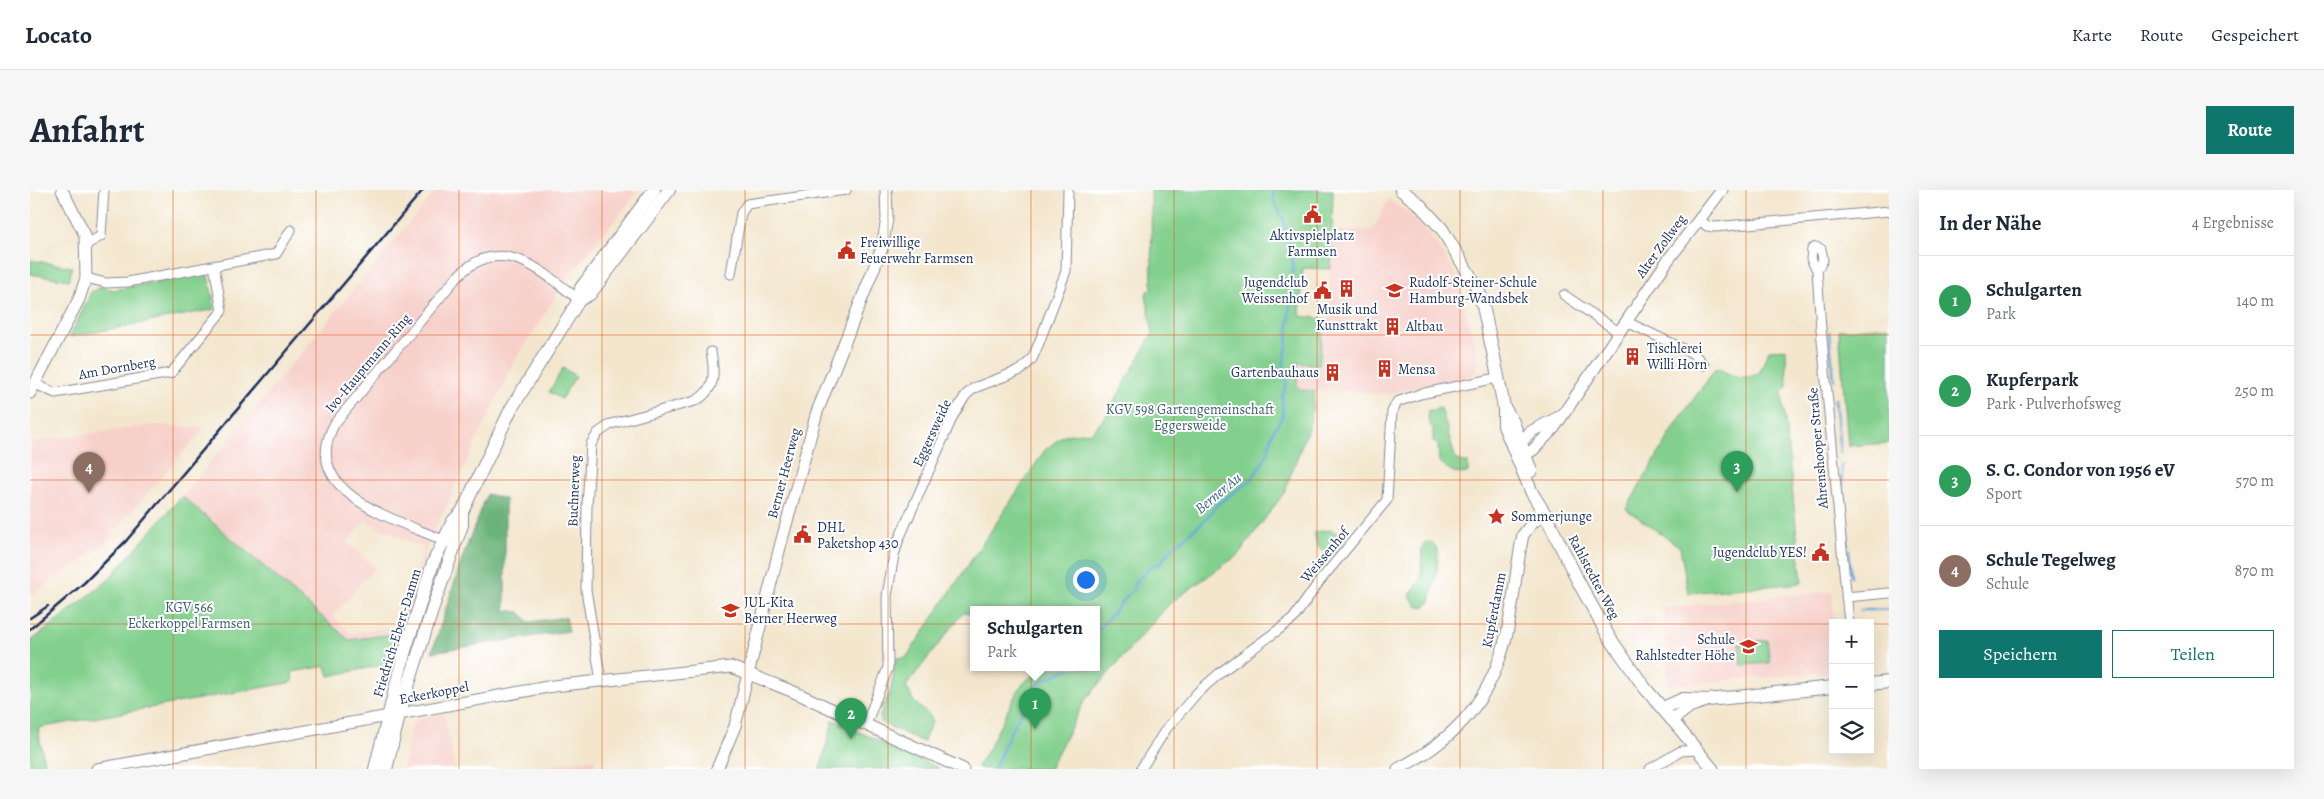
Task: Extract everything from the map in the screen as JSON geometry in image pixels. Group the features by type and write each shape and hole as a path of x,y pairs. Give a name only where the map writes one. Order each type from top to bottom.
{"main road":[{"name":"Friedrich-Ebert-Damm","path":"386,769 400,713 449,543 452,521 462,512 511,410 579,300 581,288 654,190"},
{"name":"Friedrich-Ebert-Damm","path":"579,300 590,294 669,190"},
{"name":"Rahlstedter Weg","path":"1404,191 1425,209 1442,229 1481,297 1504,407 1504,426 1543,499 1545,514 1579,584 1609,637 1645,688 1672,720"},
{"name":"Rahlstedter Weg","path":"1504,407 1513,422 1520,442 1519,456"},
{"name":"Friedrich-Ebert-Damm","path":"375,769 400,713 395,687 423,592 449,543"},
{"path":"1874,684 1889,682"},
{"path":"395,687 400,713"},
{"path":"1663,708 1683,699 1708,700 1829,687"},
{"path":"1672,720 1690,706 1708,700"}],"street":[{"path":"32,388 79,299 86,278 87,244 85,235 62,190"},
{"path":"87,244 101,236 104,190"},
{"path":"731,274 741,213 747,204 846,190"},
{"name":"Berner Heerweg","path":"717,769 731,740 793,496 817,412 854,324 882,248 887,219 886,190"},
{"name":"Eggersweide","path":"866,724 888,668 887,596 894,555 899,539 953,416 966,395 974,388 1021,370 1032,359 1040,343 1066,271 1068,190"},
{"name":"Alter Zollweg","path":"1519,456 1548,434 1620,333 1668,260 1722,190"},
{"path":"1699,220 1707,226 1714,227 1889,212"},
{"path":"86,278 106,282 128,282 276,254 290,230"},
{"name":"Ivo-Hauptmann-Ring","path":"449,543 375,511 346,491 332,476 328,463 329,435 338,420 457,277 479,260 500,255 519,259 579,300"},
{"name":"Am Dornberg","path":"32,388 55,393 171,373 222,311 214,266"},
{"name":"Ahrenshooper Straße","path":"1817,270 1849,619"},
{"path":"1564,295 1620,333"},
{"path":"1627,322 1694,354 1704,365"},
{"name":"Buchnerweg","path":"600,681 586,590 587,506 591,444 598,433 611,424 704,396 714,380 711,352"},
{"name":"Weissenhof","path":"1141,769 1166,729 1197,693 1221,672 1293,619 1319,582 1387,500 1392,412 1397,402 1420,394 1497,378"},
{"name":"Alter Zollweg","path":"1520,442 1530,432 1559,417"},
{"path":"1513,422 1530,432"},
{"name":"Kupferdamm","path":"1398,769 1424,755 1447,738 1472,712 1485,691 1505,639 1523,535 1532,523 1545,514"},
{"path":"1846,597 1889,593"},
{"name":"Eckerkoppel","path":"97,769 553,686 727,667 748,672 963,769"},
{"name":"Rahlstedter Weg","path":"1672,720 1713,769"},
{"path":"1650,769 1673,754 1684,750 1698,750"}],"shaded area":[{"path":"437,190 639,190 564,283 513,364 427,547 399,633 349,640 182,496","holes":["365,521 424,548 398,626 351,633 333,616 375,568 347,543"]},
{"name":"Rudolf-Steiner-Schule Hamburg-Wandsbek","path":"1388,199 1410,214 1430,236 1456,275 1476,347 1477,369 1473,375 1388,394 1329,389 1325,392 1300,390 1297,385 1298,363 1319,363 1324,319 1329,319 1331,231 1373,230"},
{"path":"153,425 204,428 103,545 30,596 30,442"},
{"name":"Schule Rahlstedter Höhe","path":"1832,591 1834,619 1829,619 1829,672 1668,685 1663,608"},
{"path":"1653,614 1657,631 1634,648 1628,638 1631,635 1626,629"},
{"path":"444,714 455,769 403,769 412,724 417,719"},
{"path":"594,758 596,769 529,769"}],"green space":[{"name":"KGV 598 Gartengemeinschaft Eggersweide","path":"1151,190 1333,190 1331,269 1303,268 1300,316 1324,319 1319,364 1298,363 1297,385 1300,390 1315,391 1310,423 1284,493 1238,555 1170,603 1085,700 1049,769 983,769 977,767 990,746 1019,688 1034,673 1038,671 1100,671 1100,606 970,606 970,614 963,613 906,686 914,702 931,717 932,722 923,742 882,723 880,716 891,689 896,658 906,658 1045,450 1064,435 1092,432 1106,416 1153,333 1146,296 1147,291 1152,290"},
{"path":"30,260 72,267 69,280 30,274"},
{"path":"204,273 208,276 215,309 70,337 91,292 101,287 114,290"},
{"path":"1889,326 1889,443 1848,446 1839,330"},
{"path":"1786,349 1787,387 1782,392 1802,583 1688,593 1680,547 1626,509 1680,418 1716,368 1727,373 1748,377 1759,373 1769,350"},
{"path":"563,368 576,376 561,399 549,392"},
{"path":"1441,408 1456,460 1468,463 1468,472 1464,474 1452,471 1439,461 1438,445 1433,441 1433,428 1429,423 1427,411"},
{"path":"487,494 505,499 505,610 520,612 529,622 566,617 569,631 432,652 463,556"},
{"name":"KGV 566 Eckerkoppel Farmsen","path":"182,496 349,640 399,633 388,664 329,676 326,666 292,672 293,682 38,728 45,769 30,769 30,642 106,582"},
{"path":"1331,530 1346,538 1337,553 1328,553 1323,549 1322,551 1317,546 1314,532"},
{"path":"1424,543 1433,543 1438,554 1438,562 1430,602 1425,607 1418,607 1411,598 1411,593 1421,579 1422,547"},
{"path":"1767,640 1770,663 1741,665 1739,643"},
{"path":"833,720 940,769 820,769"}],"waterway":[{"name":"Berner Au","path":"1100,627 1134,589 1134,583 1154,564 1160,564 1169,551 1204,521 1217,505 1251,480 1267,455 1273,432 1283,415 1282,397 1287,382 1282,372 1287,347 1293,264 1283,218 1274,202 1273,190"},
{"path":"1829,332 1834,380"},
{"path":"1835,399 1840,452"},
{"path":"1841,465 1844,503"},
{"path":"1845,508 1848,544"},
{"path":"1849,550 1851,577"},
{"path":"1877,610 1889,609"},
{"path":"1861,610 1874,610"},
{"name":"Berner Au","path":"994,769 1011,731 1036,686 1063,671"}],"railway":[{"path":"30,629 84,583 126,541 423,190"},
{"path":"30,618 48,606"}],"place":[{"name":"Aktivspielplatz Farmsen","path":"1312,215"},
{"name":"Freiwillige Feuerwehr Farmsen","path":"846,250"},
{"name":"Musik und Kunsttrakt","path":"1347,289"},
{"name":"Jugendclub Weissenhof","path":"1322,290"},
{"name":"Rudolf-Steiner-Schule Hamburg-Wandsbek","path":"1395,290"},
{"name":"Altbau","path":"1392,326"},
{"name":"Tischlerei Willi Horn","path":"1633,356"},
{"name":"Mensa","path":"1384,369"},
{"name":"Gartenbauhaus","path":"1333,372"},
{"name":"S. C. Condor von 1956 eV","path":"1737,492"},
{"name":"Schule Tegelweg","path":"89,493"},
{"name":"Sommerjunge","path":"1497,516"},
{"name":"DHL Paketshop 430","path":"803,535"},
{"name":"Jugendclub YES!","path":"1821,552"},
{"name":"JUL-Kita Berner Heerweg","path":"730,610"},
{"name":"Schule Rahlstedter Höhe","path":"1749,647"},
{"name":"Schulgarten","path":"1035,729"},
{"name":"Kupferpark","path":"851,739"}]}
